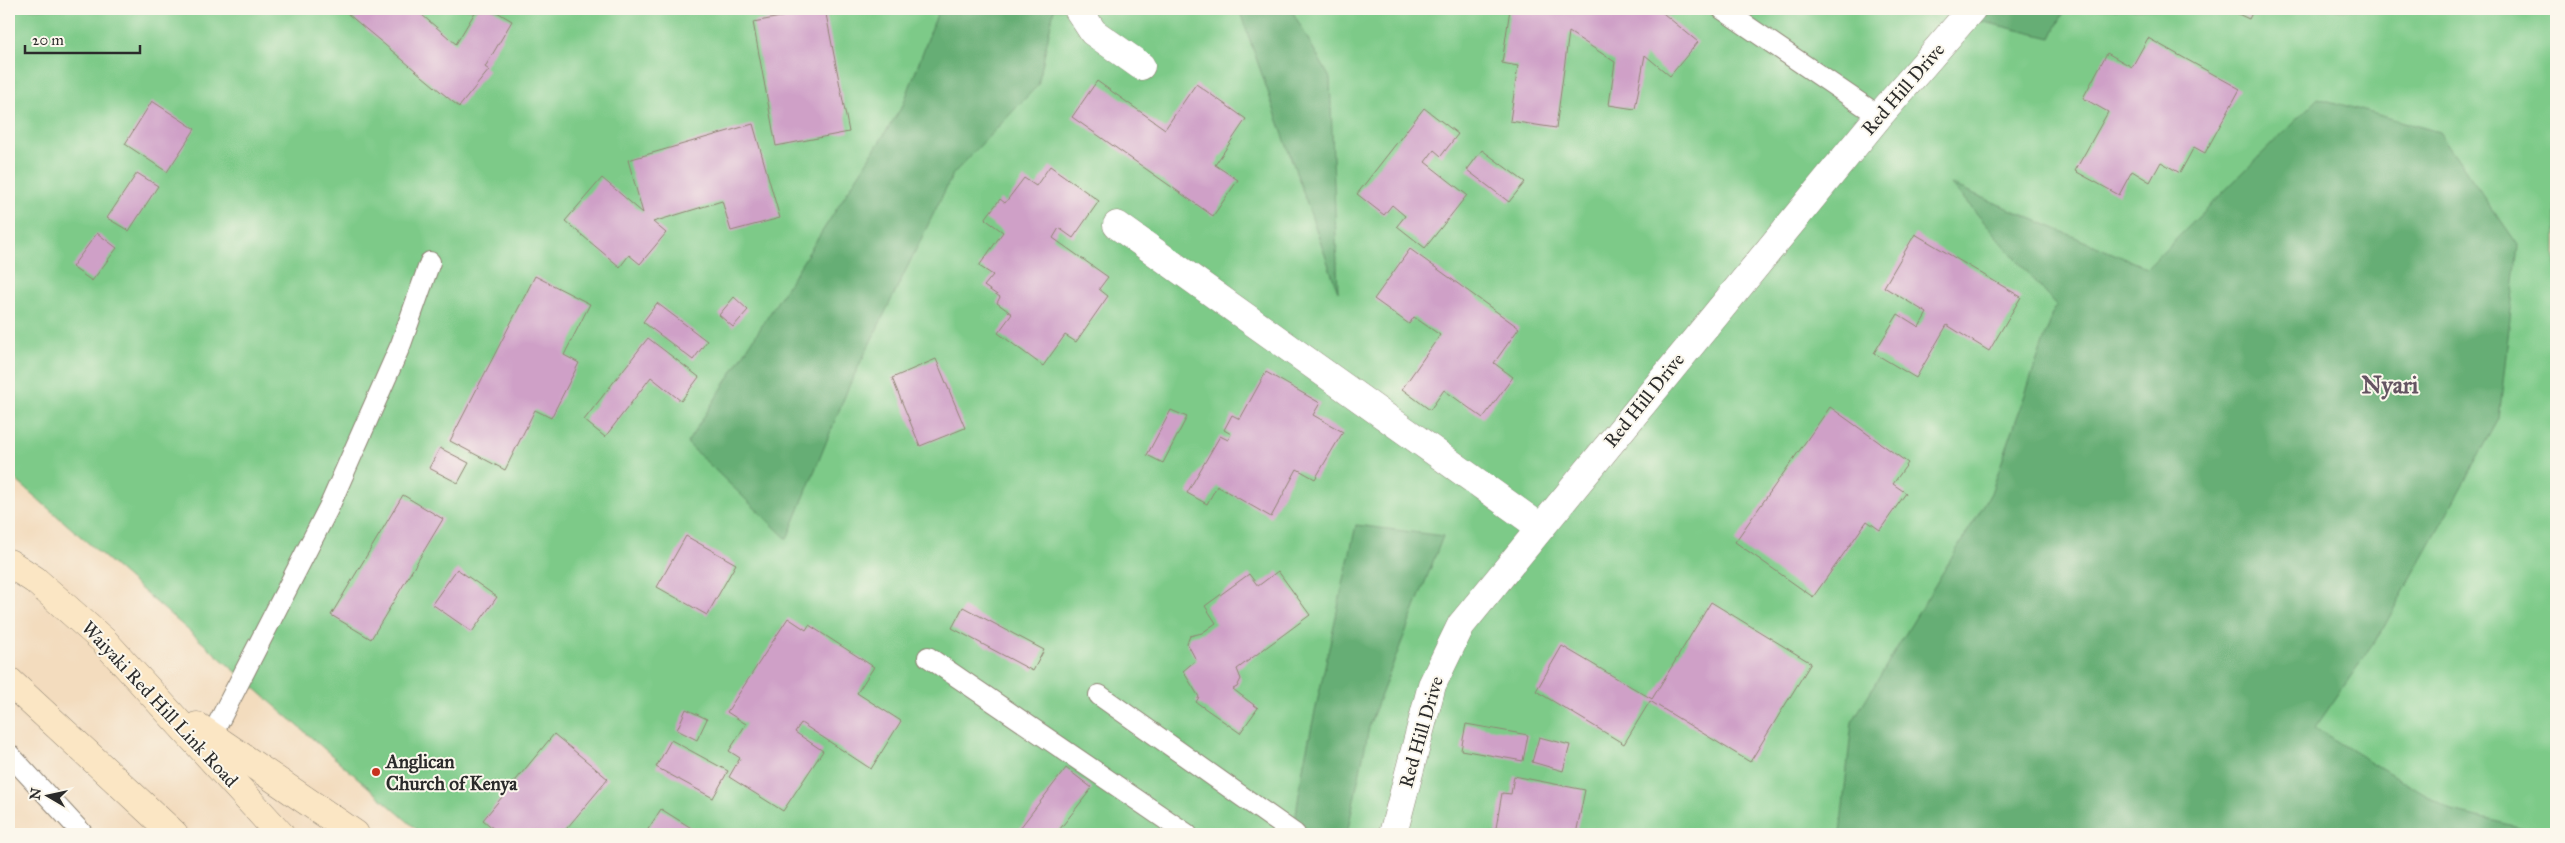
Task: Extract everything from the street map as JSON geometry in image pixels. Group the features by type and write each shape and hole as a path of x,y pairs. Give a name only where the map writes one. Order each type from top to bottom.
{"main road":[{"name":"Waiyaki Red Hill Link Road","path":"9,563 35,580 104,640 280,834"},
{"path":"9,681 174,834"},
{"path":"141,681 211,737 355,834"}],"street":[{"path":"1078,9 1093,32 1141,66"},
{"name":"Red Hill Drive","path":"1393,834 1432,685 1461,625 1879,116 1972,9"},
{"path":"1117,225 1540,527"}],"lane":[{"path":"1722,9 1879,116"},
{"path":"211,737 329,507 401,344 430,262"},
{"path":"928,657 1188,834"},
{"path":"1099,695 1295,834"},
{"path":"9,754 83,834"}],"green space":[{"path":"9,9 2556,9 2556,834 422,834 9,474"},
{"path":"939,9 1054,9 1038,85 953,174 849,386 787,539 687,443 903,105"},
{"path":"1239,9 1291,9 1330,78 1338,292"},
{"path":"1930,9 2065,9 2051,38"},
{"path":"2318,98 2439,132 2518,245 2499,419 2380,634 2315,728 2452,811 2548,834 1840,834 1852,722 1991,493 2056,305 1951,184 2147,268"},
{"path":"1356,525 1443,536 1370,723 1347,834 1293,834 1304,762"}],"building":[{"path":"342,9 415,9 456,44 477,9 492,9 512,21 485,67 489,70 459,107"},
{"path":"825,9 849,132 776,146 753,22"},
{"path":"1510,9 1658,9 1698,42 1670,76 1645,55 1635,109 1609,105 1615,62 1569,32 1556,128 1510,121 1518,66 1502,63"},
{"path":"2227,9 2254,9 2249,19"},
{"path":"2148,38 2240,89 2205,153 2194,147 2180,173 2161,162 2150,182 2132,171 2119,195 2075,171 2108,112 2083,98 2107,53 2132,67"},
{"path":"1097,81 1165,129 1196,84 1246,119 1215,165 1238,180 1213,216 1072,117"},
{"path":"152,101 195,129 167,172 125,144"},
{"path":"1424,108 1458,134 1441,156 1434,150 1425,162 1467,195 1425,248 1397,226 1405,216 1392,205 1384,215 1357,194"},
{"path":"753,124 780,218 731,231 722,201 653,222 666,233 640,264 629,255 620,267 565,221 602,178 643,213 628,160"},
{"path":"1482,150 1525,182 1509,202 1467,170"},
{"path":"1050,166 1099,201 1073,238 1059,228 1053,238 1108,277 1099,289 1108,296 1076,342 1065,335 1043,366 998,333 1012,314 997,303 1000,297 984,286 993,275 979,266 1003,232 985,219 1000,199 1005,203 1024,178 1036,186"},
{"path":"137,173 158,186 129,231 107,218"},
{"path":"97,233 117,248 92,281 72,267"},
{"path":"1915,234 2021,297 1989,351 1947,325 1916,378 1874,353 1898,314 1919,327 1927,313 1884,287"},
{"path":"1410,249 1519,328 1494,363 1513,377 1483,418 1444,390 1430,410 1402,389 1440,335 1414,317 1409,324 1374,299"},
{"path":"535,276 590,304 564,355 579,363 551,418 535,410 505,470 450,441"},
{"path":"734,297 748,310 733,327 719,315"},
{"path":"657,303 707,341 693,360 643,322"},
{"path":"648,338 699,377 681,401 651,377 605,437 584,420"},
{"path":"936,359 965,428 920,446 892,378"},
{"path":"1266,372 1320,403 1313,415 1343,432 1315,479 1297,469 1271,517 1217,486 1207,504 1187,493 1220,436 1228,440 1231,434 1224,430 1232,415 1240,419"},
{"path":"1830,407 1908,463 1893,484 1906,493 1880,530 1867,521 1813,597 1735,542"},
{"path":"1171,410 1187,417 1163,463 1147,455"},
{"path":"440,448 469,463 458,483 429,468"},
{"path":"403,495 443,519 371,639 331,615"},
{"path":"686,536 736,564 707,615 657,587"},
{"path":"457,569 497,597 472,632 432,604"},
{"path":"1278,571 1310,615 1237,669 1241,679 1237,687 1233,689 1258,708 1240,733 1196,702 1199,697 1183,671 1196,660 1187,643 1190,636 1202,633 1216,623 1205,606 1249,574 1258,586"},
{"path":"1711,602 1811,663 1750,762 1650,701 1624,744 1536,691 1562,646 1652,699"},
{"path":"963,607 1044,650 1033,671 952,628"},
{"path":"788,618 806,630 809,625 874,667 857,693 901,721 871,769 801,723 795,732 823,751 783,811 729,777 740,758 729,751 746,724 727,712"},
{"path":"686,709 707,719 697,740 677,730"},
{"path":"1466,724 1528,735 1523,761 1461,750"},
{"path":"554,734 608,779 562,834 500,834 483,820"},
{"path":"1539,737 1570,745 1563,771 1532,762"},
{"path":"671,740 728,771 713,798 656,767"},
{"path":"1066,768 1092,788 1056,834 1020,834 1017,832"},
{"path":"1514,776 1585,790 1576,834 1495,834 1502,793 1511,794"},
{"path":"661,809 701,834 645,834"}],"place":[{"name":"Anglican Church of Kenya","path":"376,772"}],"district":[{"name":"Nyari","path":"2390,385"}]}
